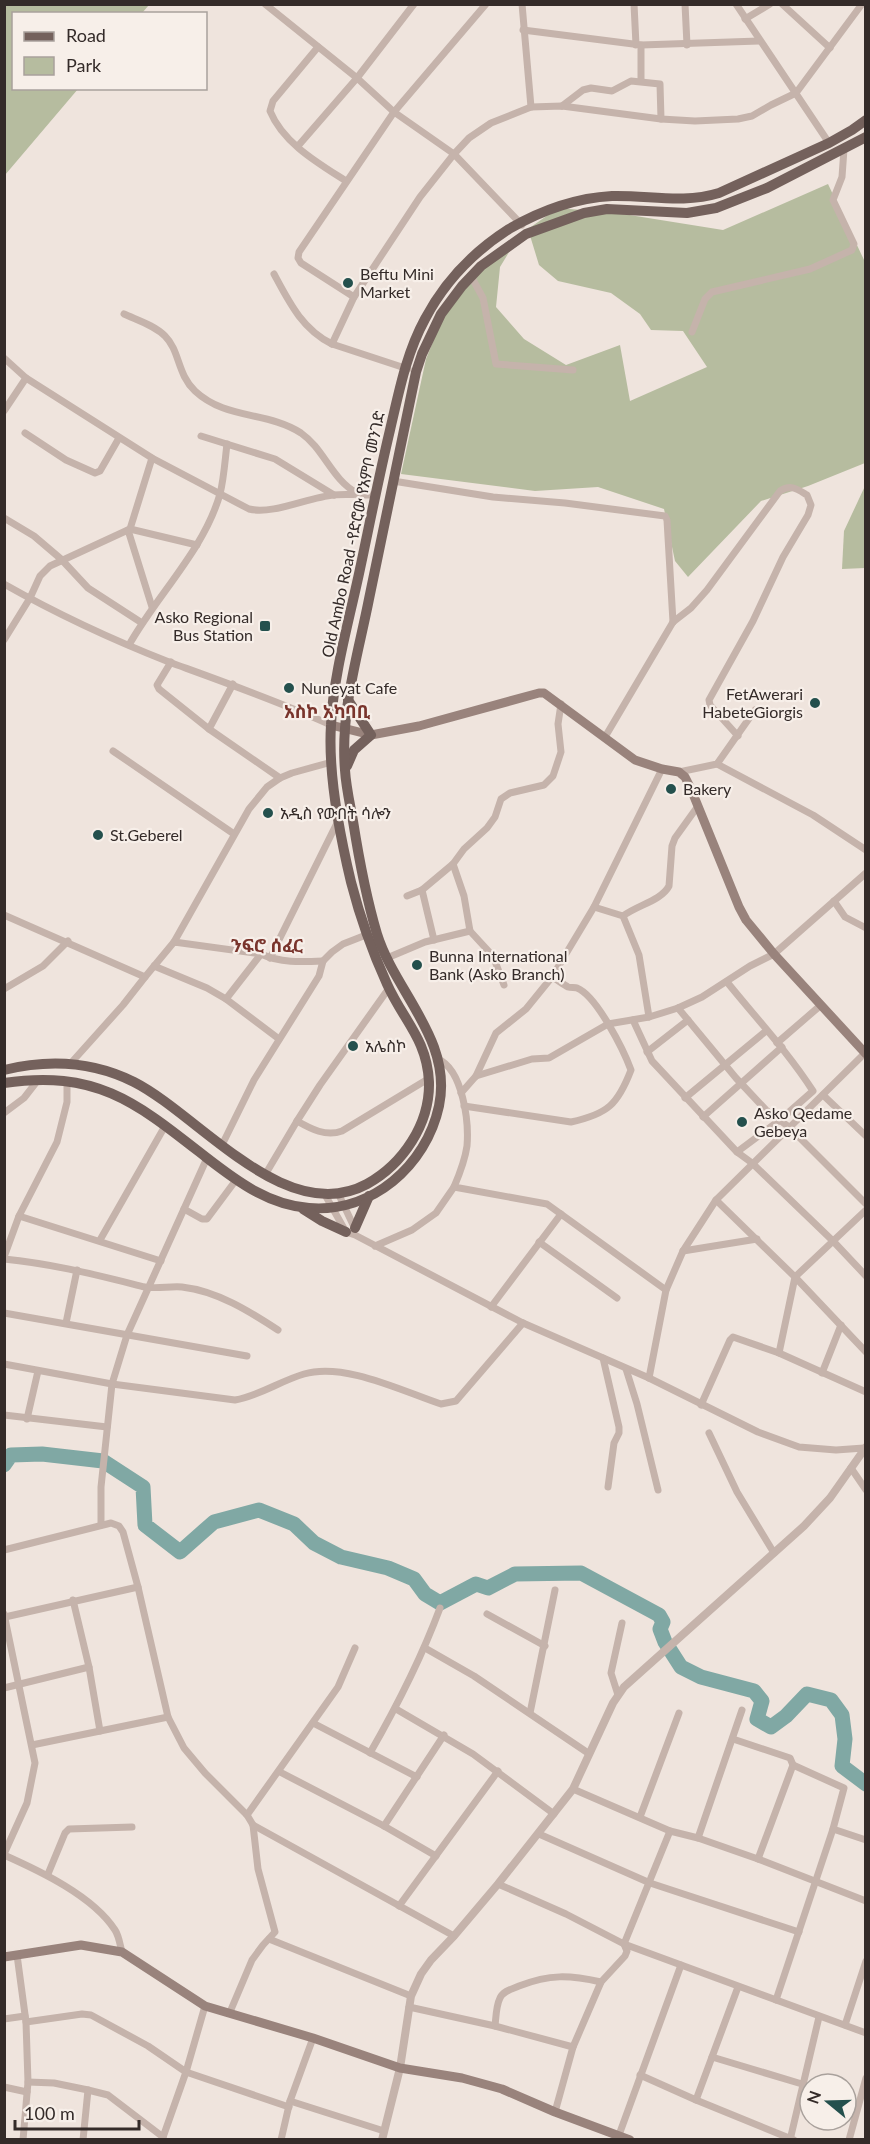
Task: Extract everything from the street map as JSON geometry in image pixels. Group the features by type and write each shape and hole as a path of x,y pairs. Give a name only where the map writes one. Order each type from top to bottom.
{"main road":[{"name":"Old Ambo Road -የድሮው የአምቦ መንገድ","path":"4,1070 45,1063 71,1063 99,1069 134,1082 265,1175 288,1185 324,1193 338,1193 370,1182 390,1167 409,1148 423,1118 427,1102 428,1079 424,1050 388,988 366,934 351,880 339,819 331,725 375,495 404,368 426,317 451,279 481,248 521,223 552,208 612,196 670,200 700,199 735,188 829,143 866,120"},
{"name":"Old Ambo Road -የድሮው የአምቦ መንገድ","path":"4,1083 38,1080 67,1081 100,1088 144,1109 251,1190 284,1204 312,1209 344,1205 369,1196 389,1185 408,1169 422,1150 440,1103 441,1085 438,1059 430,1036 387,958 377,935 361,866 345,771 343,730 393,481 416,372 422,354 441,315 471,276 497,253 526,234 584,213 607,209 687,213 716,208 767,188 866,137"},
{"path":"331,725 343,730 371,735 419,726 544,693 635,760 679,772 685,777 691,789 746,920 865,1054"},
{"path":"348,700 371,735"},
{"path":"345,771 354,750 371,735"},
{"path":"301,1207 322,1221 352,1231 369,1196"},
{"path":"4,1958 81,1946 122,1952 204,2006 313,2038 400,2068 462,2078 502,2089 613,2135 630,2139"}],"street":[{"path":"265,4 357,78 394,112 454,154 521,223 526,234"},
{"path":"298,146 357,78 414,4"},
{"path":"354,297 301,263 298,258 299,252 394,112 477,18 486,4"},
{"path":"522,4 531,107"},
{"path":"634,4 641,81"},
{"path":"685,4 687,45"},
{"path":"736,4 829,143"},
{"path":"745,19 770,4"},
{"path":"782,4 830,48"},
{"path":"332,344 354,297 420,197 469,138 491,123 531,107 562,106 661,119 695,121 752,116 796,93 862,4"},
{"path":"523,30 639,45 687,45 759,40"},
{"path":"318,47 273,101 270,111 275,122 306,155 346,182"},
{"path":"562,106 583,90 591,88 612,91 631,81 641,81 660,84 661,119"},
{"path":"692,332 705,299 712,292 810,269 852,250 854,244 833,200 842,177 844,148"},
{"path":"274,274 289,302 308,329 319,338 416,372"},
{"path":"471,276 483,298 496,364 573,370"},
{"path":"124,314 149,325 165,336 175,352 185,381 208,402 220,409 288,425 304,435 318,449 339,478 358,494"},
{"path":"4,358 26,378 119,438 220,495 256,511 334,495 375,495"},
{"path":"4,411 26,378"},
{"path":"25,433 66,460 95,473 100,471 119,438"},
{"path":"201,436 275,459 334,495"},
{"path":"129,645 152,607 197,545 220,495 227,444"},
{"path":"152,458 129,530 152,607"},
{"path":"393,481 493,497 566,503 665,516 673,622"},
{"path":"604,737 673,622 691,608 707,590 780,491 790,487 795,488 807,495 811,505 808,515 783,557 753,621 709,700 710,705 738,736"},
{"path":"5,520 34,536 62,559 88,588 142,623"},
{"path":"4,640 30,598 40,576 62,559 129,530 197,545"},
{"path":"4,584 129,645 233,684 331,725"},
{"path":"171,662 159,678 157,685 159,688 209,729 280,778"},
{"path":"209,729 233,684"},
{"path":"407,896 422,890 453,864 464,849 488,828 495,817 501,799 510,793 544,785 553,776 561,752 558,724 561,704"},
{"path":"717,764 755,711"},
{"path":"112,752 234,834"},
{"path":"71,1063 174,942 249,809 267,787 280,778 333,762"},
{"path":"679,772 717,764 813,815 866,850"},
{"path":"461,1093 476,1076 496,1033 526,1009 552,977 594,907 662,769"},
{"path":"623,916 666,891 669,886 672,846 675,838 698,807"},
{"path":"270,958 339,819"},
{"path":"453,864 464,896 470,931 493,956 504,985"},
{"path":"476,1076 532,1059 549,1058 608,1024 649,1017 678,1008 774,954 866,873"},
{"path":"422,890 434,940"},
{"path":"834,901 845,917 866,928"},
{"path":"594,907 623,916"},
{"path":"4,915 68,941 145,977"},
{"path":"623,916 639,955 649,1017"},
{"path":"387,958 434,940 470,931"},
{"path":"222,1145 254,1080 319,976 323,961 343,944 366,934"},
{"path":"4,989 43,966 68,941"},
{"path":"174,942 261,954 294,962 323,961"},
{"path":"226,999 261,954"},
{"path":"154,966 207,988 226,999 279,1039"},
{"path":"464,1106 571,1122 591,1117 608,1109 622,1092 631,1070 624,1051 608,1024 583,992 552,977"},
{"path":"727,982 780,1045 813,1091 780,1120 737,1152"},
{"path":"265,1175 320,1085 388,988"},
{"path":"703,1117 742,1084 821,1005"},
{"path":"678,1008 766,1110 789,1127 866,1204"},
{"path":"633,1020 652,1061 685,1098 737,1152 752,1163 866,1276"},
{"path":"647,1052 688,1020"},
{"path":"685,1098 766,1031"},
{"path":"649,1378 666,1290 683,1251 716,1200 865,1054"},
{"path":"375,1246 412,1230 436,1213 454,1187 463,1165 467,1145 461,1093 451,1069 445,1062 438,1059"},
{"path":"297,1121 333,1135 428,1079"},
{"path":"4,1113 24,1098 38,1080"},
{"path":"67,1081 67,1102 57,1142 19,1216 4,1258 49,1264 149,1287 181,1287 199,1290 253,1314 278,1330"},
{"path":"823,1095 866,1136"},
{"path":"100,1240 165,1126"},
{"path":"100,1525 101,1487 112,1384 127,1335 207,1158"},
{"path":"184,1209 202,1219 207,1219 236,1180"},
{"path":"454,1187 547,1204 666,1290"},
{"path":"324,1193 352,1231 375,1246 523,1323 649,1378 758,1432 799,1447 836,1450 865,1447"},
{"path":"338,1193 352,1231"},
{"path":"716,1200 795,1277 866,1352"},
{"path":"779,1353 795,1277 866,1210"},
{"path":"491,1307 561,1214"},
{"path":"19,1216 161,1261"},
{"path":"683,1251 757,1239"},
{"path":"539,1242 617,1298"},
{"path":"859,1269 866,1263"},
{"path":"66,1323 77,1270"},
{"path":"4,1313 247,1356"},
{"path":"4,1364 112,1384 235,1400 305,1374 329,1371 363,1378 441,1404 448,1404 456,1401 523,1323"},
{"path":"822,1373 841,1325"},
{"path":"701,1405 733,1337 779,1353 866,1392"},
{"path":"603,1358 619,1427 614,1443 608,1486"},
{"path":"626,1368 638,1404 658,1490"},
{"path":"27,1419 38,1371"},
{"path":"4,1414 27,1419 107,1427"},
{"path":"709,1433 737,1492 774,1553"},
{"path":"383,2136 400,2068 411,1996 421,1974 498,1884 573,1789 618,1695 804,1526 830,1498 865,1447"},
{"path":"851,1468 866,1490"},
{"path":"4,1550 111,1523 119,1526 123,1532 168,1717 184,1748 247,1815 253,1825 258,1869 275,1927 273,1936 252,1960 230,2012"},
{"path":"122,1952 117,1932 105,1918 78,1895 48,1875 4,1855 27,1803 35,1763 5,1615 138,1587"},
{"path":"530,1713 555,1590"},
{"path":"73,1600 89,1667 100,1731"},
{"path":"370,1754 396,1709 425,1648 440,1608"},
{"path":"487,1614 545,1646"},
{"path":"618,1695 611,1672 622,1623"},
{"path":"247,1815 338,1687 355,1648"},
{"path":"425,1648 474,1676 588,1754"},
{"path":"4,1688 89,1667"},
{"path":"396,1709 444,1736 498,1771 554,1814"},
{"path":"698,1838 742,1710"},
{"path":"640,1817 679,1713"},
{"path":"32,1745 168,1717"},
{"path":"313,1723 417,1777"},
{"path":"384,1826 444,1736"},
{"path":"733,1739 790,1758 793,1765 844,1788 833,1829 776,2000"},
{"path":"758,1859 793,1765"},
{"path":"399,1906 498,1771"},
{"path":"279,1772 384,1826 436,1857"},
{"path":"573,1789 670,1831 698,1838 758,1859 866,1901"},
{"path":"253,1825 454,1936"},
{"path":"48,1875 65,1833 69,1829 132,1827"},
{"path":"833,1829 866,1840"},
{"path":"555,2112 573,2047 601,1982 625,1956 627,1951 624,1944 670,1831"},
{"path":"539,1834 650,1883 798,1932"},
{"path":"498,1884 566,1914 624,1944 819,2017 866,2032"},
{"path":"269,1939 411,1996"},
{"path":"17,1955 26,2019 28,2082 23,2139"},
{"path":"845,2025 865,1962"},
{"path":"613,2135 640,2075 681,1965"},
{"path":"495,2026 501,1996 507,1991 539,1978 555,1976 574,1976 601,1982"},
{"path":"696,2100 738,1987"},
{"path":"28,2082 54,2083 108,2095 163,2138 186,2072 204,2006"},
{"path":"409,2007 495,2026 573,2047"},
{"path":"4,2019 91,2015 148,2046 186,2072 392,2139"},
{"path":"805,2072 819,2017"},
{"path":"281,2139 290,2104 313,2038"},
{"path":"712,2057 798,2083"},
{"path":"640,2075 791,2139 798,2104"},
{"path":"849,2139 866,2078"},
{"path":"4,2087 27,2092"},
{"path":"83,2139 88,2090"}],"green space":[{"path":"5,4 149,5 143,12 12,12 12,90 77,90 5,175"},
{"path":"828,184 865,262 865,463 808,486 761,501 688,577 675,561 664,509 598,487 535,491 401,474 426,359 445,312 482,267 514,244 500,267 496,307 524,339 566,365 620,345 630,401 707,367 683,331 651,330 640,314 611,293 558,281 539,265 528,229 558,208 617,213 723,230"},
{"path":"865,486 865,568 842,569 844,531"}],"waterway":[{"path":"4,1465 11,1455 42,1454 103,1461 143,1487 145,1525 180,1552 214,1522 259,1510 294,1524 314,1543 341,1557 388,1568 414,1579 425,1594 440,1603 476,1584 488,1588 515,1574 581,1573 659,1615 663,1622 660,1629 665,1642 681,1667 701,1677 754,1691 762,1701 757,1719 771,1727 786,1716 807,1694 831,1700 842,1715 845,1739 842,1766 866,1784"}],"place":[{"name":"Beftu Mini Market","path":"348,283"},
{"name":"Asko Regional Bus Station","path":"265,626"},
{"name":"Nuneyat Cafe","path":"289,688"},
{"name":"FetAwerari HabeteGiorgis","path":"815,703"},
{"name":"Bakery","path":"671,789"},
{"name":"አዲስ የውበት ሳሎን","path":"268,813"},
{"name":"St.Geberel","path":"98,835"},
{"name":"Bunna International Bank (Asko Branch)","path":"417,965"},
{"name":"አሌስኮ","path":"353,1046"},
{"name":"Asko Qedame Gebeya","path":"742,1122"}],"district":[{"name":"አስኮ አካባቢ","path":"327,712"},
{"name":"ንፍሮ ሰፈር","path":"267,946"}]}
